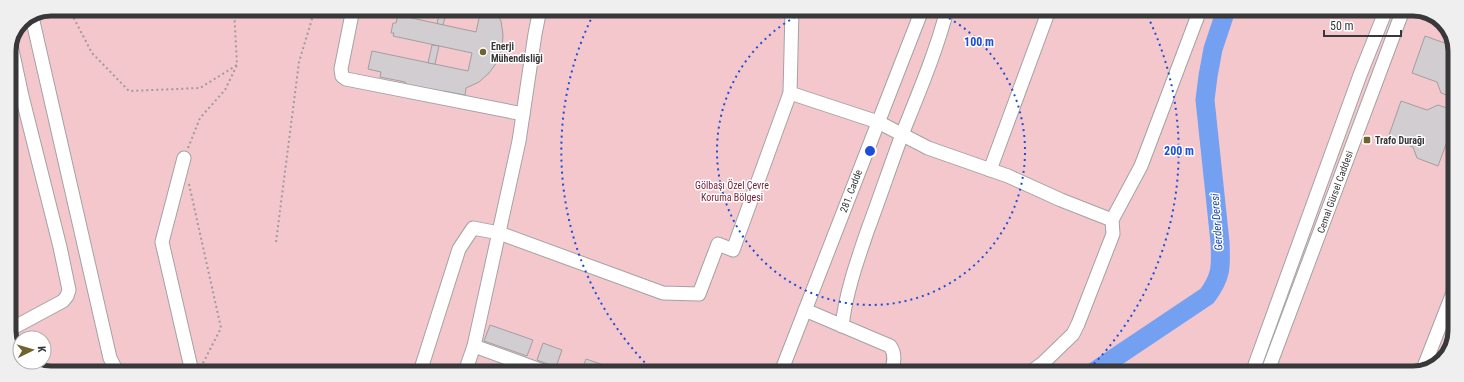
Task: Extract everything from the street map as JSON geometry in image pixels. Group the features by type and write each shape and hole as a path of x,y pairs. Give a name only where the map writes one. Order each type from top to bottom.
{"street":[{"path":"352,16 341,69 342,76 346,79 523,114"},
{"path":"468,366 474,346 519,141 539,16"},
{"path":"422,366 459,249 473,228 499,234 663,293 700,294 718,244 734,250 790,93 792,16"},
{"name":"281. Cadde","path":"783,366 920,16"},
{"path":"842,326 846,298 857,263 902,134 924,81 945,16"},
{"path":"990,170 1047,16"},
{"path":"1040,366 1073,334 1078,324 1113,234 1112,220 1141,166 1198,16"},
{"name":"Cemal Gürsel Caddesi","path":"1255,366 1360,75 1384,16"},
{"name":"Cemal Gürsel Caddesi","path":"1270,366 1400,16"},
{"path":"33,21 110,358 114,366"},
{"path":"16,68 60,247 69,290 63,302 16,326"},
{"path":"790,93 878,122 928,148 1008,176 1061,200 1112,220"},
{"path":"184,158 162,242 196,366"},
{"path":"1427,363 1448,306"},
{"path":"805,310 890,346 894,358 892,366"},
{"path":"474,346 529,366"}],"path":[{"path":"73,16 92,52 129,91 200,88 237,64"},
{"path":"184,158 200,118 225,90 237,64 234,16"},
{"path":"276,242 299,62 313,16"},
{"path":"189,181 221,328 199,366"}],"green space":[{"name":"Gölbaşı Özel Çevre Koruma Bölgesi","path":"51,16 1420,17 1430,21 1439,28 1445,38 1448,49 1448,331 1445,344 1436,357 1426,363 1413,366 52,366 52,330 16,330 17,44 26,26 38,19"}],"building":[{"name":"Enerji Mühendisliği","path":"398,16 476,32 480,16 498,16 501,21 503,35 502,49 497,62 489,73 479,82 466,88 465,95 444,91 437,94 410,88 405,82 380,77 381,72 368,69 372,51 468,71 472,53 393,36 394,33 391,33 393,23 396,23"},
{"path":"439,16 445,16 443,25 437,24"},
{"path":"1425,36 1447,44 1448,96 1441,93 1437,82 1412,73"},
{"path":"432,45 439,46 435,64 428,63"},
{"path":"1401,101 1427,110 1438,105 1448,109 1448,139 1438,166 1417,158 1413,147 1388,138"},
{"path":"490,325 533,340 527,356 484,341"},
{"path":"543,343 562,350 556,366 537,360"},
{"path":"586,359 606,366 583,366"}],"waterway":[{"name":"Gerder Deresi","path":"1102,366 1207,296 1216,282 1220,270 1220,242 1205,100 1213,49 1224,16"}],"place":[{"name":"Enerji Mühendisliği","path":"483,52"},
{"name":"Trafo Durağı","path":"1367,140"}]}
